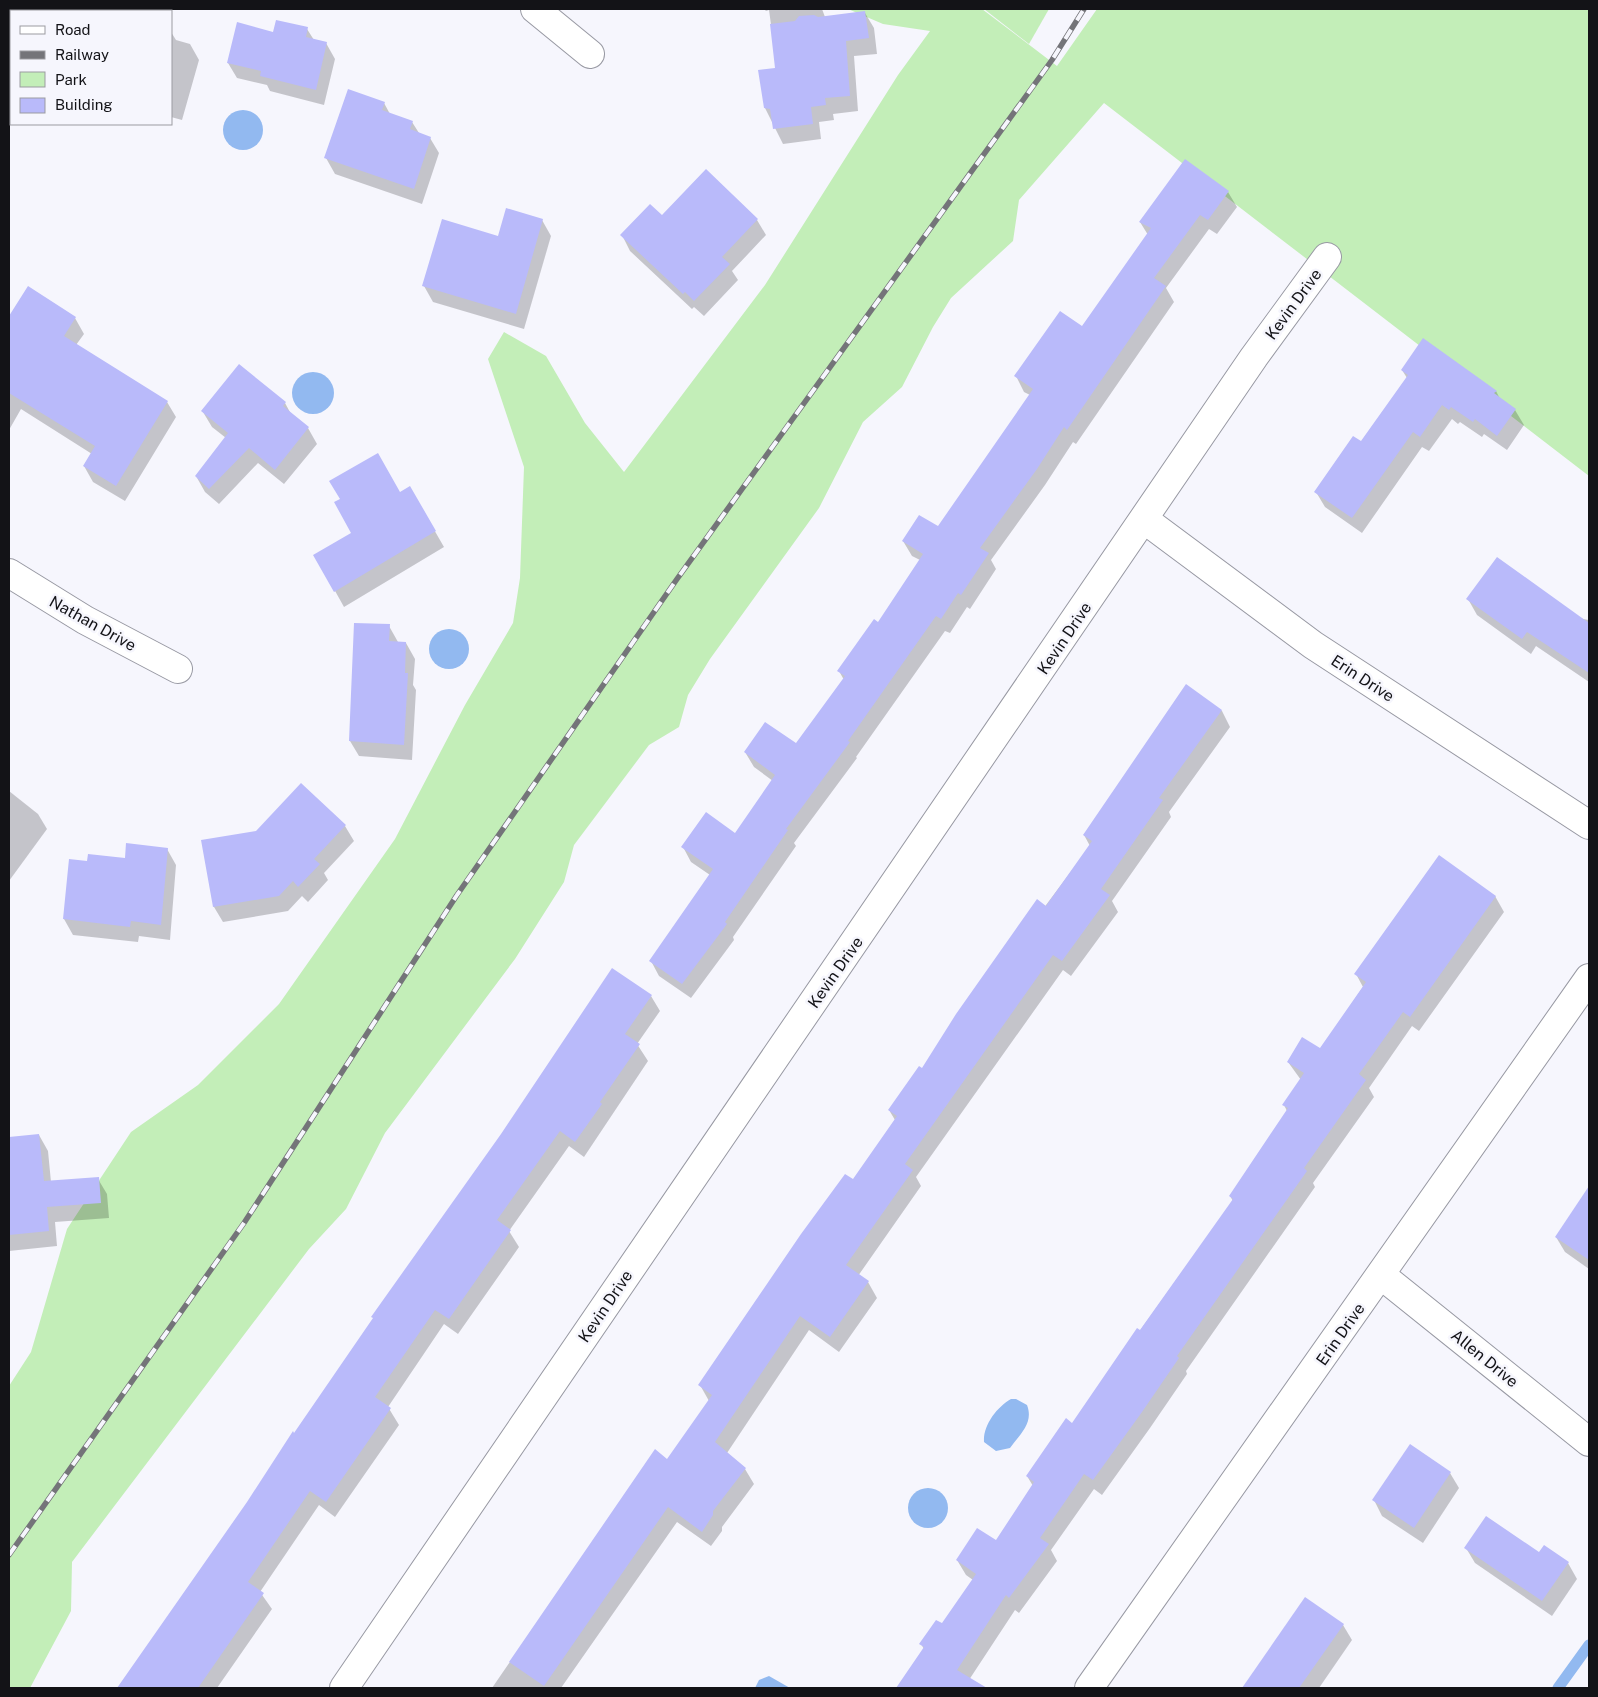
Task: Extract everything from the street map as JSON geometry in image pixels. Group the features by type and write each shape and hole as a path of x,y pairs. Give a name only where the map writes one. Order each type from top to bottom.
{"street":[{"path":"535,9 590,54"},
{"name":"Kevin Drive","path":"344,1688 1254,357 1326,257"},
{"name":"Erin Drive","path":"1144,520 1313,645 1589,825"},
{"name":"Nathan Drive","path":"9,573 85,620 178,669"},
{"name":"Erin Drive","path":"1089,1688 1589,978"},
{"name":"Allen Drive","path":"1381,1275 1589,1442"}],"green space":[{"path":"848,9 982,9 1057,66 1097,9 1589,9 1589,476 1104,103 1019,200 1013,241 951,298 933,327 902,387 863,422 819,508 710,659 688,695 679,727 649,745 574,845 564,882 515,959 385,1133 346,1209 309,1249 72,1562 71,1611 30,1688 9,1688 9,1386 31,1352 67,1229 131,1132 198,1085 279,1004 395,839 465,705 513,623 520,578 524,467 488,359 504,332 546,356 585,423 624,472 765,285 898,75 930,31 883,24"},
{"path":"984,9 1049,9 1029,44"}],"water":[{"path":"247,110 254,113 260,119 263,130 262,138 254,147 247,150 239,150 232,147 224,138 223,126 226,119 235,111"},
{"path":"313,372 328,378 334,393 328,408 313,414 298,408 292,393 298,378"},
{"path":"453,629 460,632 466,638 469,649 468,657 460,666 453,669 445,669 438,666 430,657 429,645 432,638 441,630"},
{"path":"1011,1399 1016,1399 1027,1405 1029,1417 1022,1433 1010,1448 996,1451 984,1442 986,1429 996,1412"},
{"path":"932,1488 939,1491 945,1497 948,1508 947,1516 939,1525 932,1528 924,1528 917,1525 909,1516 908,1504 911,1497 920,1489"},
{"path":"769,1676 790,1688 755,1688 759,1680"}],"building":[{"path":"865,11 869,38 846,41 850,96 825,98 826,105 811,107 813,124 773,129 770,109 764,108 758,70 775,68 770,24 795,21 799,16 814,15 818,17"},
{"path":"276,20 308,27 306,37 327,42 316,90 260,76 261,71 227,63 237,22 273,32"},
{"path":"348,89 385,102 382,110 413,121 410,129 431,137 414,189 324,158"},
{"path":"1185,159 1229,191 1208,220 1200,215 1154,278 1166,286 1067,430 1064,427 1037,469 980,548 989,553 961,595 958,593 941,619 936,616 848,741 850,742 786,829 788,830 725,922 727,924 682,984 649,961 713,869 681,847 706,812 735,833 775,775 744,752 765,722 796,743 845,676 837,671 874,619 878,622 923,554 902,541 919,515 938,526 1033,389 1014,376 1060,311 1082,326 1151,228 1139,222"},
{"path":"706,169 758,219 722,257 730,264 694,301 685,292 683,294 620,235 650,204 662,215"},
{"path":"506,208 543,219 516,314 422,286 442,219 498,236"},
{"path":"28,286 76,317 64,336 168,401 116,486 83,466 95,446 9,393 9,316"},
{"path":"1423,338 1497,391 1494,393 1516,409 1497,436 1475,419 1473,422 1451,407 1449,410 1442,405 1420,437 1413,432 1352,518 1314,492 1353,436 1361,441 1408,375 1401,370"},
{"path":"239,364 286,402 283,406 309,427 275,470 249,448 209,489 195,476 228,433 201,411"},
{"path":"378,453 400,492 410,486 436,531 334,592 313,555 351,533 334,502 340,499 329,481"},
{"path":"1497,557 1589,623 1589,673 1527,632 1522,639 1466,599"},
{"path":"354,623 390,624 389,641 406,642 405,673 408,673 404,745 349,741"},
{"path":"1186,684 1222,710 1159,798 1163,800 1101,889 1110,895 1062,961 1053,955 905,1164 913,1170 846,1265 869,1281 830,1337 800,1316 715,1442 746,1468 713,1511 713,1515 702,1532 668,1507 544,1686 509,1662 655,1449 667,1459 712,1395 698,1385 801,1234 845,1174 853,1179 897,1116 888,1110 919,1066 922,1068 956,1014 1037,899 1046,906 1092,841 1083,835"},
{"path":"301,783 346,825 314,859 320,864 298,887 293,881 279,896 213,907 201,840 256,831"},
{"path":"126,843 168,848 161,925 131,921 130,927 63,919 69,859 87,861 88,854 125,858"},
{"path":"1439,855 1496,896 1410,1017 1403,1012 1359,1074 1366,1080 1304,1168 1307,1171 1177,1356 1179,1358 1142,1412 1093,1480 1084,1474 1040,1538 1049,1544 1009,1598 1006,1595 957,1670 987,1688 896,1688 924,1647 919,1644 936,1620 942,1623 976,1574 956,1560 977,1528 996,1540 1034,1482 1026,1476 1066,1418 1072,1423 1137,1328 1140,1330 1233,1199 1229,1196 1288,1108 1282,1105 1304,1073 1287,1062 1302,1037 1320,1048 1366,982 1354,974"},
{"path":"612,968 652,995 625,1034 640,1044 600,1102 602,1104 575,1142 560,1131 497,1220 511,1230 449,1319 435,1310 375,1397 391,1408 326,1502 310,1491 248,1582 264,1593 198,1688 117,1688 373,1318 371,1317 501,1134"},
{"path":"39,1134 44,1181 99,1177 101,1203 47,1207 49,1231 9,1235 9,1137"},
{"path":"1589,1186 1589,1260 1555,1237"},
{"path":"1410,1444 1451,1472 1414,1528 1372,1500"},
{"path":"1486,1516 1539,1552 1544,1545 1569,1562 1542,1601 1464,1548"},
{"path":"1305,1597 1344,1624 1299,1688 1242,1688"}],"waterway":[{"path":"1558,1688 1589,1645"}],"railway":[{"path":"9,1555 244,1223 457,895 677,579 1052,60 1084,9"}]}
